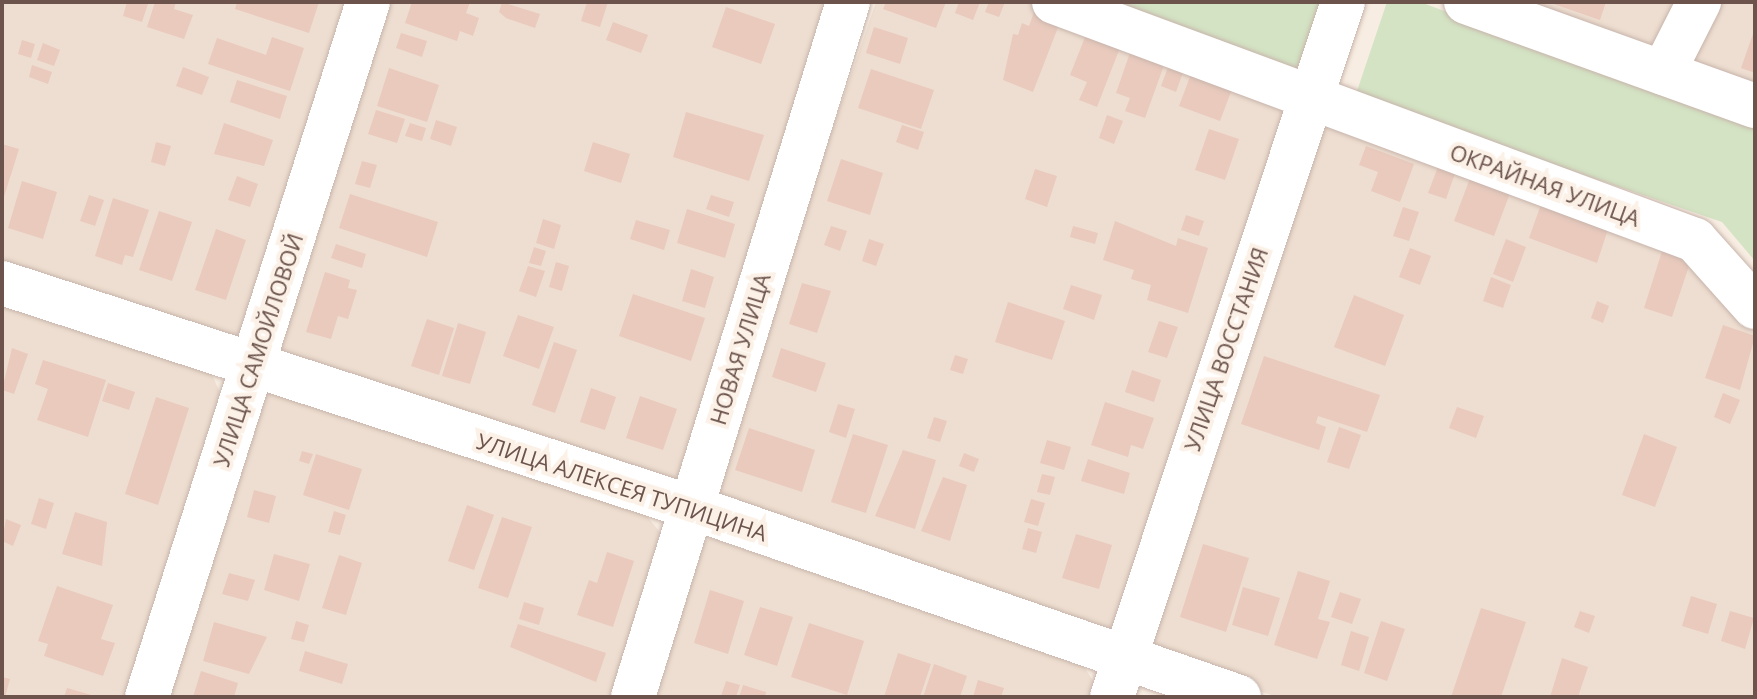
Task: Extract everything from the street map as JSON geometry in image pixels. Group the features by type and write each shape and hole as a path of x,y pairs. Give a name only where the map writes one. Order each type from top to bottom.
{"street":[{"name":"УЛИЦА САМОЙЛОВОЙ","path":"147,697 368,2"},
{"name":"НОВАЯ УЛИЦА","path":"633,697 848,2"},
{"name":"ОКРАЙНАЯ УЛИЦА","path":"1054,2 1695,240 1755,307"},
{"name":"УЛИЦА ВОССТАНИЯ","path":"1117,677 1343,2"},
{"path":"1466,2 1755,106"},
{"path":"1663,73 1699,2"},
{"name":"УЛИЦА АЛЕКСЕЯ ТУПИЦИНА","path":"2,283 252,368 691,507 1117,677 1239,697"}],"shaded area":[{"path":"2,2 360,2 235,351 2,273"},
{"path":"388,2 834,2 683,481 284,369 276,346"},
{"path":"876,2 1025,2 1290,101 1118,635 719,511 710,485"},
{"path":"1519,2 1755,2 1755,90"},
{"path":"1323,120 1692,254 1755,324 1755,697 1277,697 1145,653"},
{"path":"2,304 211,373 225,403 133,697 2,697"},
{"path":"265,391 646,515 671,546 625,697 157,697"},
{"path":"711,538 1083,665 1103,697 647,697 691,549"}],"green space":[{"path":"1108,2 1323,2 1298,73"},
{"path":"1387,2 1420,2 1755,126 1755,261 1722,222 1355,97"}],"building":[{"path":"127,2 148,4 142,22 123,16"},
{"path":"155,2 176,2 174,9 193,15 184,39 147,27"},
{"path":"237,2 319,2 309,33 235,9"},
{"path":"412,2 470,2 466,13 479,18 473,36 460,31 457,41 405,23"},
{"path":"502,2 540,14 535,28 506,18 499,12"},
{"path":"587,2 608,2 600,27 581,21"},
{"path":"886,2 946,2 936,28 883,9"},
{"path":"959,2 980,2 973,20 955,13"},
{"path":"989,2 1005,2 999,17 985,12"},
{"path":"1548,2 1606,2 1600,20"},
{"path":"726,7 775,24 761,64 712,47"},
{"path":"1036,7 1062,17 1033,92 1003,80 1013,34 1018,35 1022,23 1029,26"},
{"path":"613,22 648,35 641,53 606,40"},
{"path":"874,27 908,38 900,64 866,53"},
{"path":"1089,27 1123,40 1097,107 1079,100 1087,82 1070,75"},
{"path":"1755,28 1755,73 1741,68"},
{"path":"401,33 427,41 422,57 396,48"},
{"path":"272,37 304,48 290,91 208,64 217,38 266,55"},
{"path":"22,40 35,44 31,58 18,54"},
{"path":"43,43 60,50 54,66 37,60"},
{"path":"1133,44 1167,57 1145,118 1125,111 1130,98 1116,93"},
{"path":"1170,62 1185,67 1176,92 1161,86"},
{"path":"32,65 52,72 48,84 29,77"},
{"path":"1194,66 1235,81 1220,121 1179,106"},
{"path":"183,67 209,77 202,95 176,86"},
{"path":"389,68 439,85 427,122 377,106"},
{"path":"871,69 934,90 921,129 858,108"},
{"path":"237,80 287,96 280,119 230,102"},
{"path":"376,110 405,119 397,143 368,134"},
{"path":"686,112 764,135 749,181 673,157"},
{"path":"1107,115 1123,121 1114,144 1099,138"},
{"path":"436,120 457,127 451,146 430,139"},
{"path":"224,123 273,140 264,166 214,154"},
{"path":"410,123 426,128 422,141 405,136"},
{"path":"902,125 924,132 918,150 896,142"},
{"path":"1209,129 1239,139 1225,180 1195,170"},
{"path":"156,142 171,146 165,166 151,162"},
{"path":"593,142 630,154 621,183 584,171"},
{"path":"2,144 19,149 3,200 2,200"},
{"path":"1366,146 1414,164 1400,202 1371,191 1378,172 1359,165"},
{"path":"841,159 883,173 870,215 827,201"},
{"path":"1441,159 1458,165 1446,199 1428,193"},
{"path":"362,161 377,165 370,188 355,184"},
{"path":"1035,169 1057,176 1047,207 1025,199"},
{"path":"1473,170 1513,185 1494,236 1454,221"},
{"path":"237,176 258,184 250,207 228,200"},
{"path":"22,181 57,192 43,239 8,228"},
{"path":"350,194 438,222 427,257 339,228"},
{"path":"89,195 104,200 95,226 80,221"},
{"path":"711,195 734,202 729,217 706,209"},
{"path":"1544,196 1611,220 1597,263 1529,238"},
{"path":"113,198 149,210 133,257 125,255 122,265 95,256"},
{"path":"1403,207 1419,212 1409,241 1393,236"},
{"path":"687,209 735,224 725,258 677,243"},
{"path":"159,211 192,222 172,281 139,270"},
{"path":"1186,215 1204,221 1199,236 1181,230"},
{"path":"543,219 561,225 554,249 536,243"},
{"path":"636,220 670,230 664,250 630,239"},
{"path":"1115,221 1176,246 1178,238 1208,248 1188,313 1147,300 1151,285 1131,279 1134,270 1103,260"},
{"path":"831,226 847,231 840,251 824,245"},
{"path":"1073,226 1098,233 1095,244 1070,237"},
{"path":"216,229 246,240 226,300 195,290"},
{"path":"869,239 884,244 876,266 862,261"},
{"path":"1506,239 1526,247 1513,282 1493,274"},
{"path":"336,244 366,254 362,268 331,258"},
{"path":"1664,245 1693,254 1672,317 1644,308"},
{"path":"534,247 546,251 541,266 529,263"},
{"path":"1410,248 1431,256 1420,285 1399,277"},
{"path":"556,262 569,266 562,291 549,287"},
{"path":"528,266 545,271 536,297 519,291"},
{"path":"691,269 714,277 705,308 682,301"},
{"path":"325,272 350,280 348,288 357,290 348,319 338,316 331,339 306,332"},
{"path":"1491,277 1511,285 1503,308 1483,301"},
{"path":"802,283 831,291 817,333 789,324"},
{"path":"1071,285 1102,295 1094,320 1063,309"},
{"path":"633,294 705,318 691,361 619,336"},
{"path":"1354,295 1404,315 1385,366 1334,347"},
{"path":"1597,301 1609,306 1603,323 1591,318"},
{"path":"1008,302 1065,321 1052,360 995,342"},
{"path":"518,315 554,327 539,369 503,356"},
{"path":"427,319 454,328 439,375 411,366"},
{"path":"1159,321 1178,327 1167,358 1148,352"},
{"path":"458,323 486,332 470,384 442,376"},
{"path":"1723,325 1755,336 1740,390 1705,378"},
{"path":"554,342 577,350 555,413 532,405"},
{"path":"12,348 28,354 14,394 2,390"},
{"path":"781,348 826,363 816,392 772,377"},
{"path":"955,355 968,359 963,374 950,370"},
{"path":"1264,356 1380,395 1367,432 1318,416 1316,423 1326,427 1319,450 1241,424"},
{"path":"43,360 106,380 88,437 37,420 48,389 35,384"},
{"path":"1132,370 1161,380 1154,402 1125,392"},
{"path":"108,383 135,392 129,410 102,401"},
{"path":"591,388 616,397 605,430 580,422"},
{"path":"1723,393 1740,400 1730,424 1714,417"},
{"path":"640,396 677,409 663,450 626,438"},
{"path":"156,397 189,408 158,505 125,494"},
{"path":"1105,402 1154,418 1143,449 1131,445 1128,457 1091,445"},
{"path":"838,404 855,409 846,438 829,432"},
{"path":"1457,407 1484,416 1476,438 1449,428"},
{"path":"934,417 947,421 940,442 927,438"},
{"path":"1339,427 1361,435 1349,469 1327,462"},
{"path":"749,428 815,450 802,492 735,470"},
{"path":"853,434 888,445 866,513 831,502"},
{"path":"1644,434 1677,447 1655,507 1622,495"},
{"path":"1047,440 1071,447 1064,470 1040,463"},
{"path":"903,450 936,460 915,529 875,516"},
{"path":"302,451 313,454 309,464 299,461"},
{"path":"964,453 979,459 974,472 959,466"},
{"path":"316,454 362,469 349,510 303,495"},
{"path":"1088,459 1130,473 1124,494 1081,481"},
{"path":"1042,474 1055,477 1050,495 1037,492"},
{"path":"943,477 967,485 950,541 921,531"},
{"path":"254,490 276,496 269,523 247,517"},
{"path":"39,498 54,503 46,529 31,524"},
{"path":"1031,499 1045,503 1038,526 1024,522"},
{"path":"467,505 494,515 474,570 448,561"},
{"path":"334,511 346,515 340,535 328,532"},
{"path":"75,512 107,522 102,566 62,554"},
{"path":"502,517 532,527 508,598 478,588"},
{"path":"6,519 21,525 13,546 2,541"},
{"path":"1028,528 1042,532 1036,553 1022,549"},
{"path":"1076,534 1112,545 1099,589 1062,578"},
{"path":"1203,544 1249,558 1226,632 1180,617"},
{"path":"607,552 634,561 613,627 577,615 589,580 597,583"},
{"path":"274,554 310,564 299,601 264,590"},
{"path":"339,555 362,563 346,615 322,608"},
{"path":"1298,571 1330,581 1318,619 1330,622 1317,659 1274,645"},
{"path":"229,573 255,580 248,601 222,594"},
{"path":"57,586 113,605 101,639 115,643 103,676 44,656 48,644 38,641"},
{"path":"1243,587 1280,598 1268,636 1232,625"},
{"path":"710,590 744,601 728,654 694,643"},
{"path":"1340,592 1361,599 1352,624 1331,617"},
{"path":"1691,596 1717,604 1708,634 1682,626"},
{"path":"524,602 544,608 539,625 519,619"},
{"path":"760,607 793,617 777,666 744,655"},
{"path":"1481,608 1526,622 1501,697 1451,697"},
{"path":"1580,611 1595,616 1589,633 1574,627"},
{"path":"1730,611 1754,618 1745,649 1721,641"},
{"path":"296,621 309,625 304,642 291,639"},
{"path":"1381,621 1405,629 1387,681 1364,673"},
{"path":"214,622 267,637 249,674 203,661"},
{"path":"809,623 864,641 847,695 791,677"},
{"path":"518,624 606,653 596,682 510,647"},
{"path":"1351,631 1369,637 1359,671 1341,665"},
{"path":"305,651 348,664 342,684 299,671"},
{"path":"898,653 931,664 920,697 884,697"},
{"path":"1562,658 1588,667 1578,697 1550,697"},
{"path":"934,664 967,676 960,697 923,697"},
{"path":"201,671 238,683 234,697 193,697"},
{"path":"2,677 10,679 5,697 2,697"},
{"path":"978,680 1004,688 1001,697 973,697"},
{"path":"726,681 740,685 736,697 721,696"},
{"path":"743,685 766,692 765,697 739,697"},
{"path":"67,688 95,696 95,697 64,697"}]}
